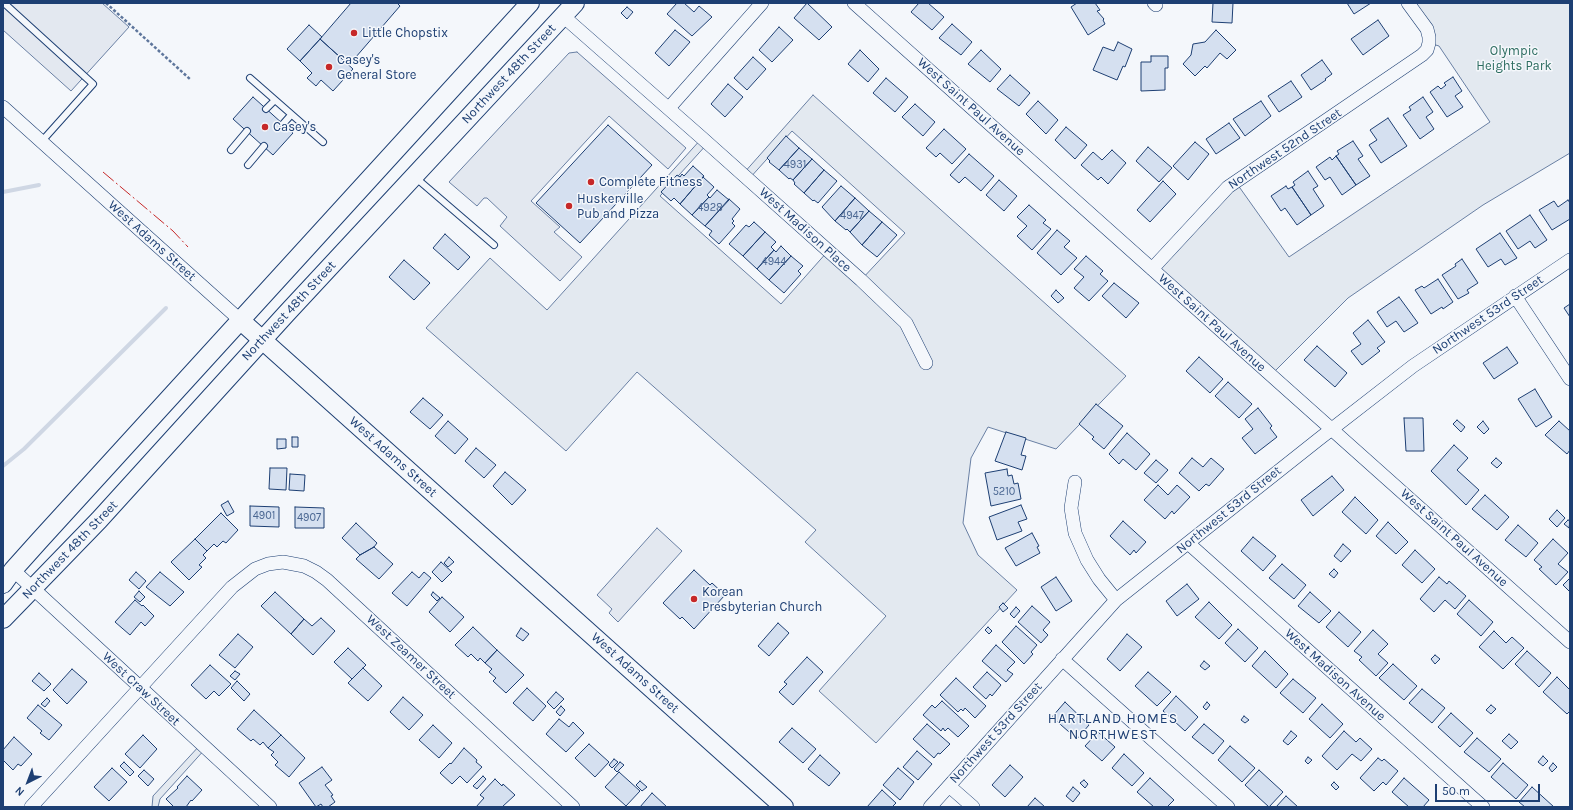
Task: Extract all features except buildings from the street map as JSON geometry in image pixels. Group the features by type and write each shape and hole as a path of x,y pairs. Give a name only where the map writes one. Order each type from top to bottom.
{"main road":[{"name":"Northwest 48th Street","path":"3,584 13,570 530,3"},
{"name":"Northwest 48th Street","path":"3,619 99,520 262,340 414,176 562,10 575,3"},
{"name":"West Adams Street","path":"240,320 784,807"}],"street":[{"path":"562,10 669,108 762,3"},
{"name":"West Saint Paul Avenue","path":"854,3 1570,642"},
{"name":"Northwest 52nd Street","path":"1152,269 1228,186 1422,55 1427,50 1429,43 1427,29 1408,3"},
{"name":"West Adams Street","path":"3,107 240,320"},
{"name":"West Madison Place","path":"669,108 856,275 906,323 926,363"},
{"name":"Northwest 53rd Street","path":"930,807 1116,600 1331,429 1413,366 1570,260"},
{"path":"1515,296 1570,379"},
{"path":"1076,482 1071,508 1072,522 1075,533 1087,560 1116,600"},
{"name":"West Madison Avenue","path":"1188,543 1483,807"},
{"name":"West Zeamer Street","path":"31,807 232,587 250,572 262,566 274,563 298,564 316,572 327,580 572,807"},
{"name":"West Craw Street","path":"13,570 270,807"},
{"path":"1062,659 1228,807"},
{"path":"949,786 973,807"}],"lane":[{"path":"4,3 93,84 42,141"},
{"path":"250,78 323,142"},
{"path":"266,109 275,100"},
{"path":"283,124 292,115"},
{"path":"231,150 247,131"},
{"path":"248,165 264,146"},
{"path":"414,176 494,245"}],"path":[{"path":"106,3 191,80"}],"green space":[{"name":"Olympic Heights Park","path":"1408,3 1570,3 1570,153 1483,205 1348,298 1271,375 1152,269 1235,181 1289,257 1490,122 1439,46 1429,43"},
{"path":"813,95 1126,376 1056,449 988,427 971,458 963,523 978,555 1017,590 876,743 819,691 886,616 805,542 816,530 637,372 566,451 426,328 490,258 547,310 702,138 708,143 660,196 781,304 828,251 861,280 905,233 792,131 749,179 743,174"},
{"path":"201,744 206,748 160,799 158,807 152,807 153,796"}],"shaded area":[{"path":"3,3 102,3 129,27 71,91 3,30"},
{"path":"577,52 686,148 668,169 609,116 531,201 560,227 554,232 582,257 560,281 500,226 507,217 487,198 484,198 477,206 449,182 569,53"},
{"path":"657,528 682,551 618,622 609,613 612,609 597,595"}],"waterway":[{"path":"3,192 39,185"},
{"path":"3,466 24,449 166,308"}],"power":[{"path":"103,172 173,231 188,247"}],"place":[{"name":"Little Chopstix","path":"354,33"},
{"name":"Casey's General Store","path":"329,67"},
{"name":"Casey's","path":"265,127"},
{"name":"Complete Fitness","path":"591,182"},
{"name":"Huskerville Pub and Pizza","path":"569,206"},
{"name":"Korean Presbyterian Church","path":"694,599"}],"district":[{"name":"HARTLAND HOMES NORTHWEST","path":"1113,728"}]}
